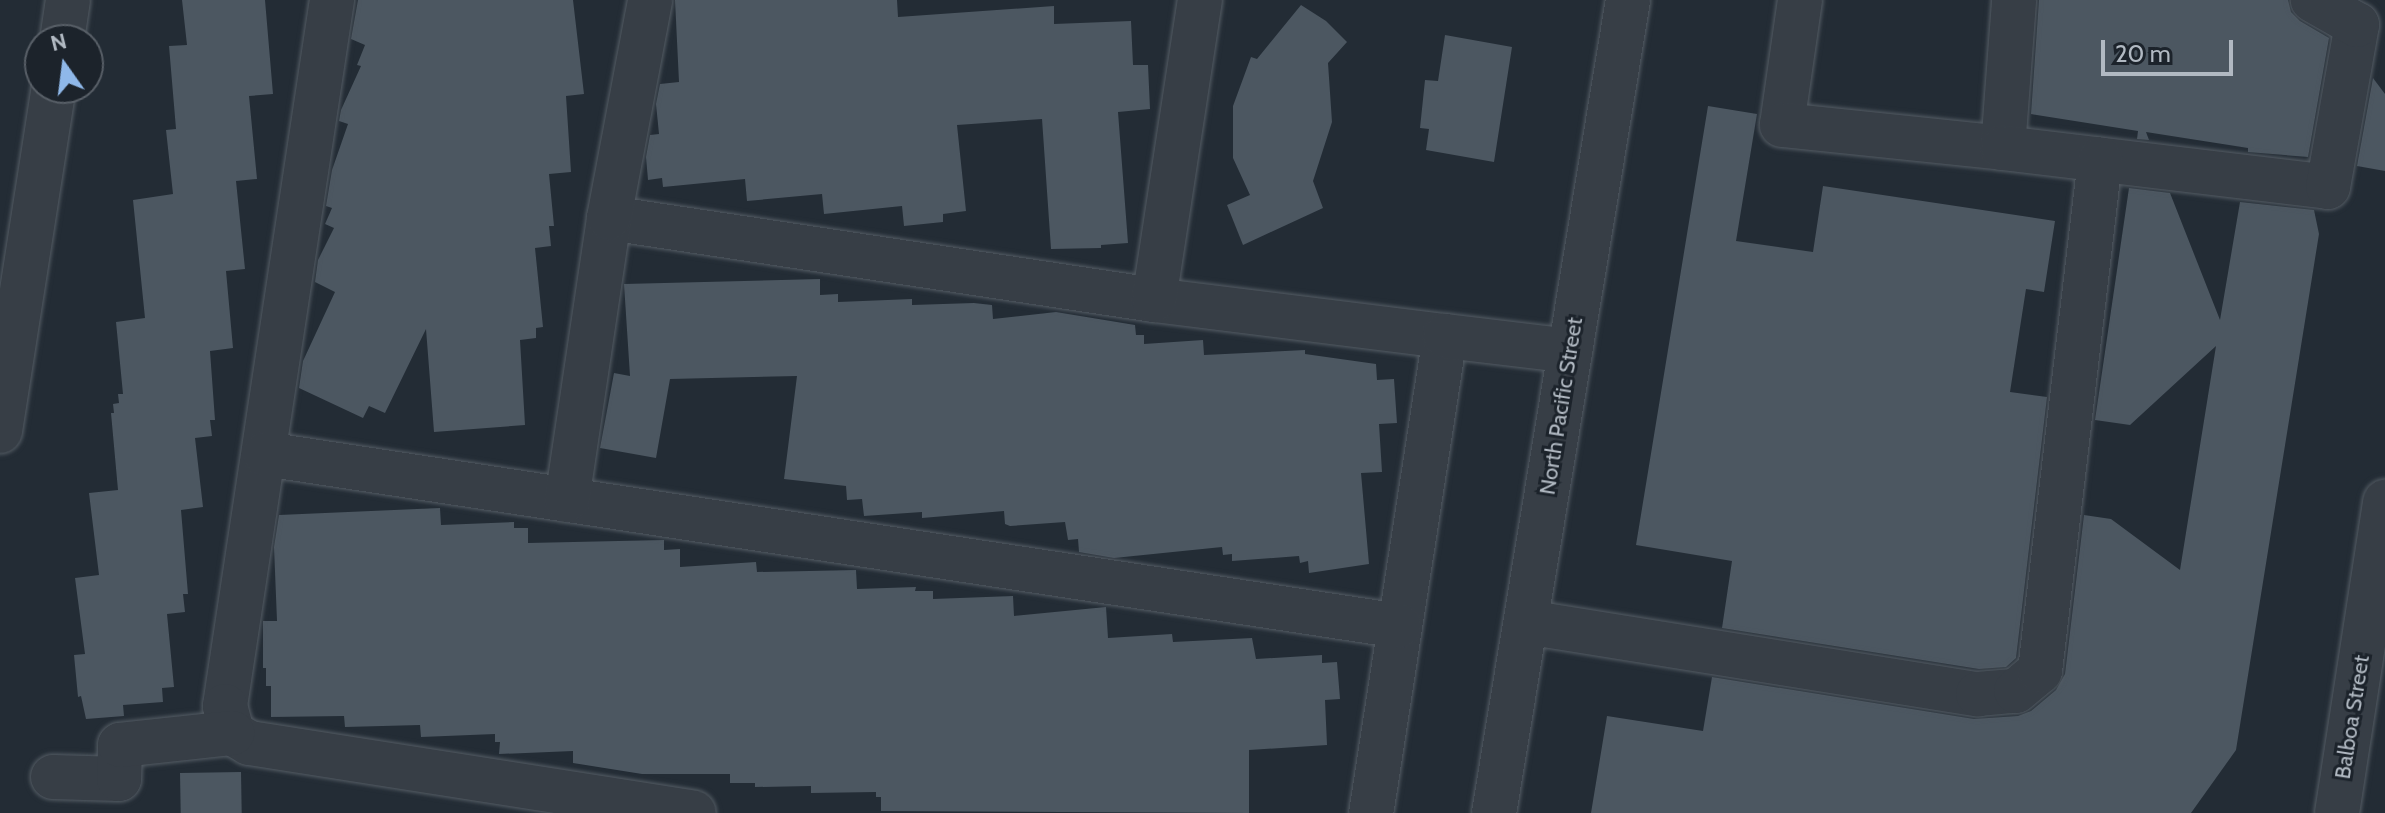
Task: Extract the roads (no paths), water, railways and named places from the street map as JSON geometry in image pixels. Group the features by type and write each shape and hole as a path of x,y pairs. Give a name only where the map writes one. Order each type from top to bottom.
{"street":[{"path":"64,24 68,0"},
{"path":"232,733 225,706 332,0"},
{"path":"567,500 609,218 650,0"},
{"name":"North Pacific Street","path":"1494,813 1628,0"},
{"path":"1800,0 1782,125 2328,187 2357,25 2313,0"},
{"path":"2003,148 2014,0"},
{"path":"1154,300 1193,1"},
{"path":"0,431 9,314 51,104"},
{"path":"1526,622 1978,694 2016,691 2040,671 2100,160"},
{"path":"609,218 1154,300 1570,351"},
{"path":"1371,813 1445,336"},
{"path":"265,454 1399,626"},
{"name":"Balboa Street","path":"2337,813 2371,690 2385,502"},
{"path":"53,777 119,779 120,745 232,733 249,743 694,813"}]}
